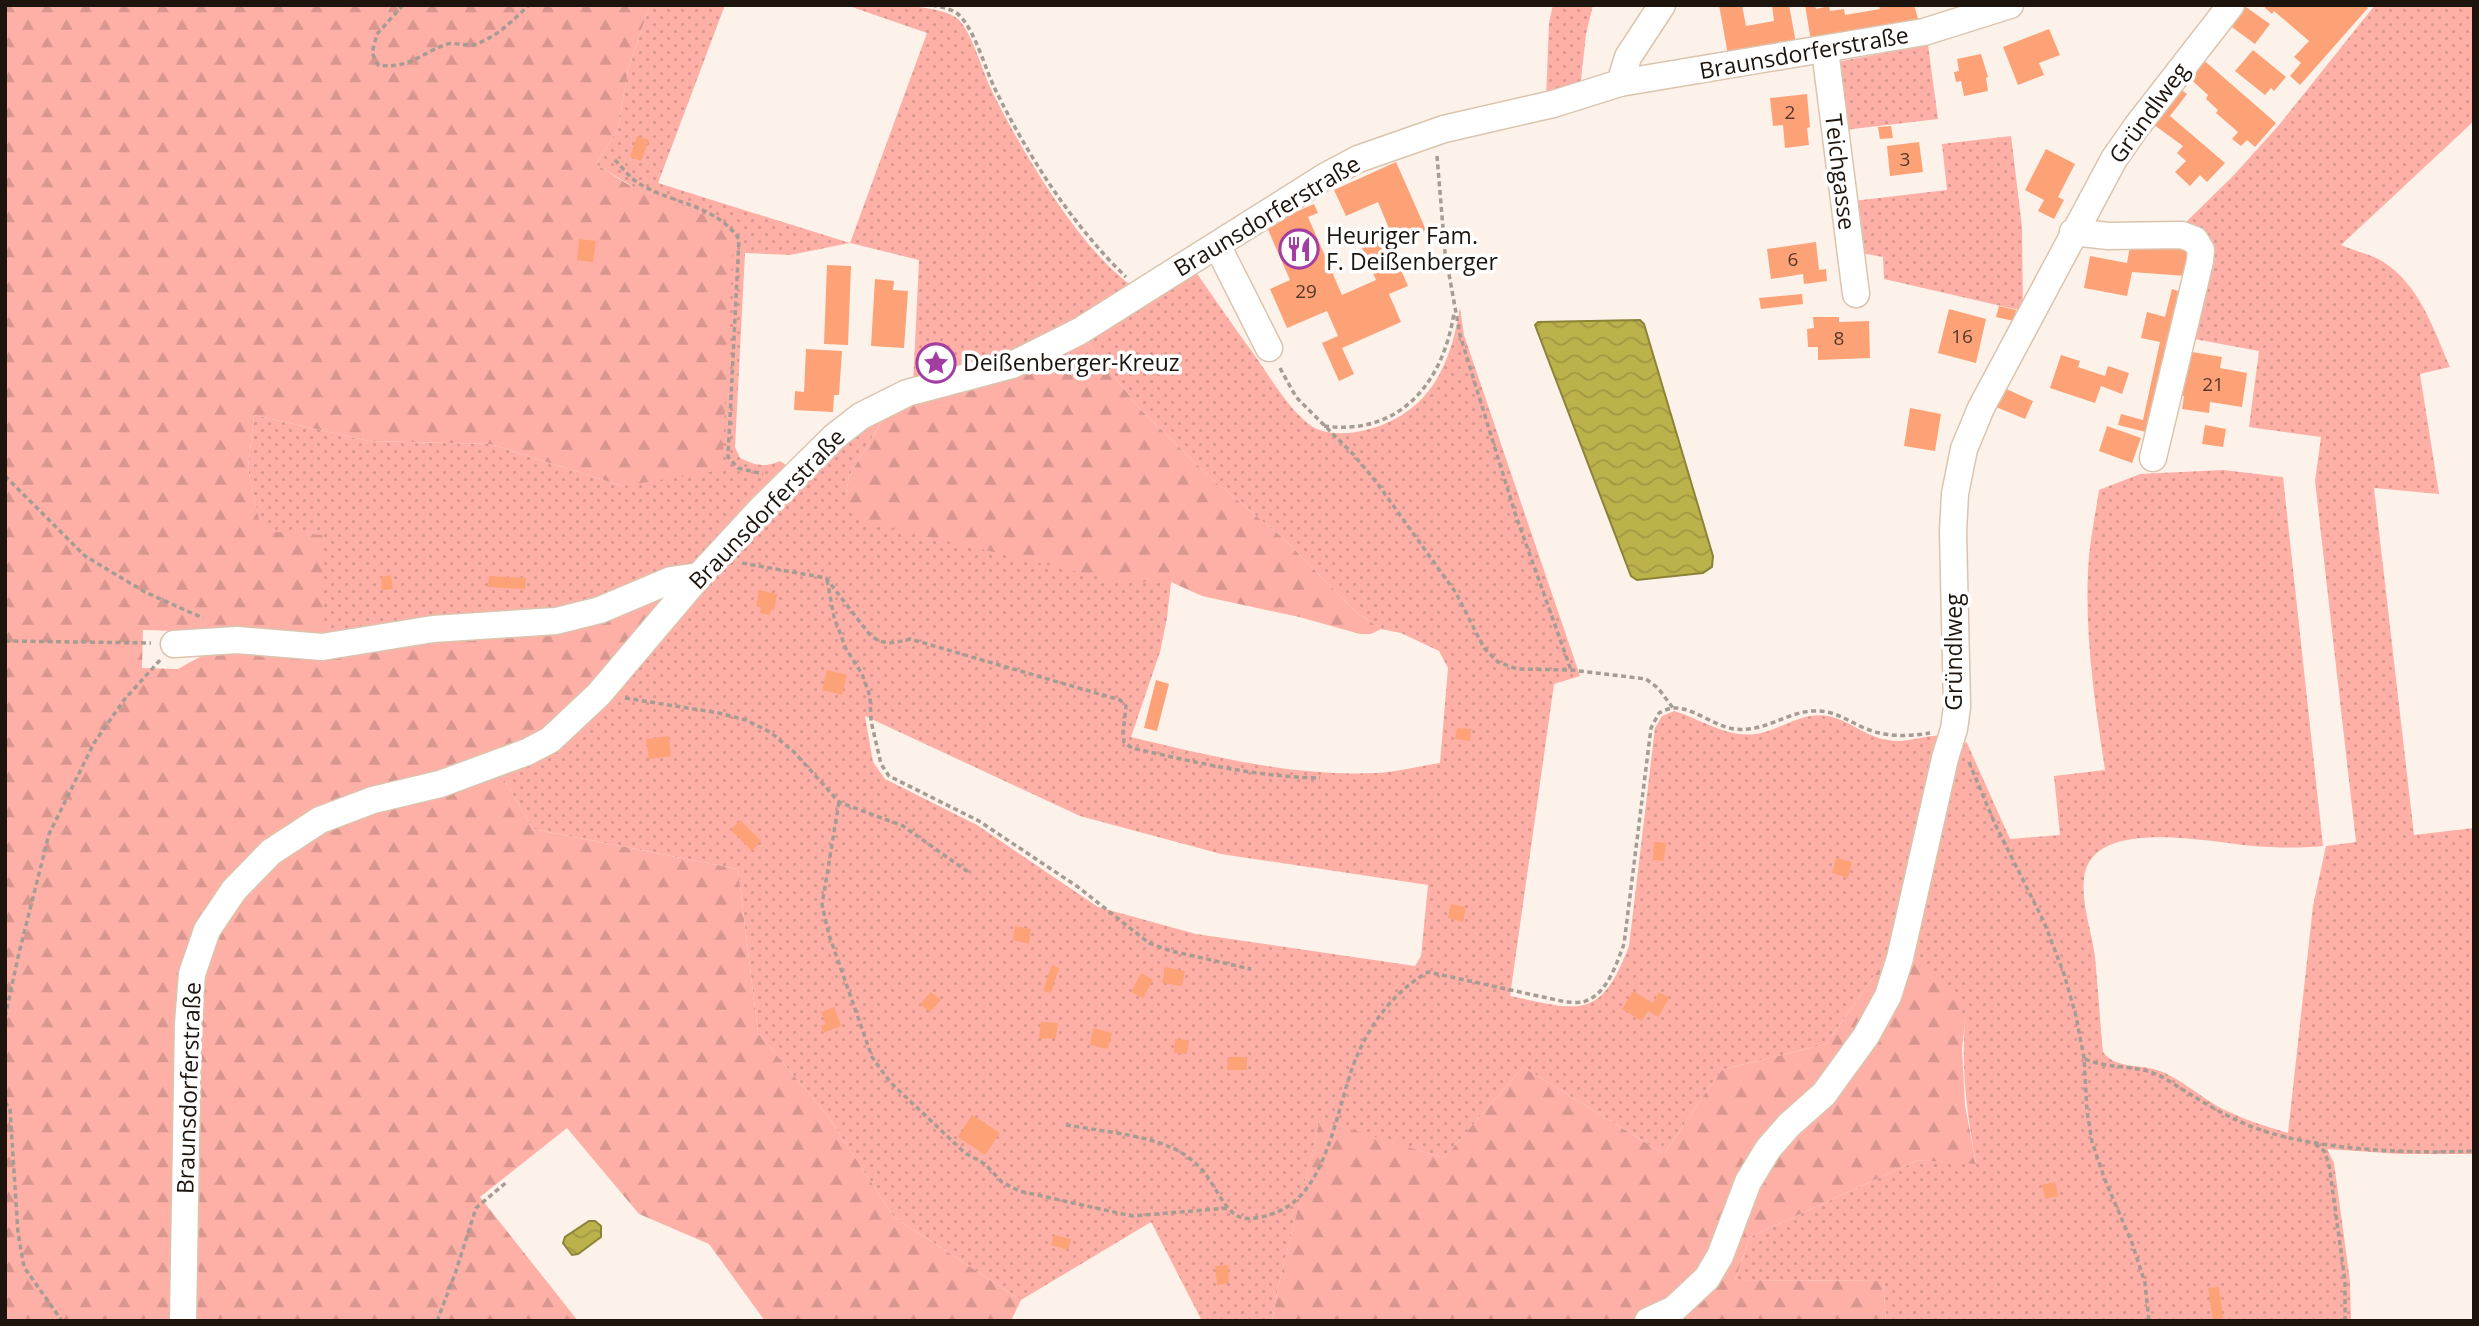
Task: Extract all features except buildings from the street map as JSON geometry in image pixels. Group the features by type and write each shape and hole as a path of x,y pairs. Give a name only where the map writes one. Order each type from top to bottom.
{"street":[{"path":"1620,83 1628,57 1662,5"},
{"name":"Braunsdorferstraße","path":"183,1321 188,1024 192,974 207,930 234,890 271,852 320,820 373,800 440,784 527,752 550,740 599,694 699,576 796,473 861,416 914,391 1012,365 1080,331 1326,176 1358,159 1435,133 1553,104 1620,83 1924,32 2010,5"},
{"name":"Gründlweg","path":"1648,1321 1674,1309 1707,1278 1720,1256 1748,1182 1768,1149 1789,1125 1824,1094 1866,1037 1888,996 1900,958 1945,758 1954,729 1956,707 1953,532 1955,494 1964,449 1981,408 2114,159 2231,5"},
{"name":"Teichgasse","path":"1825,50 1856,294"},
{"path":"2073,232 2108,236 2182,234 2195,240 2201,250 2153,458"},
{"path":"1217,245 1269,348"},
{"path":"174,644 237,640 322,647 433,629 556,621 600,610 671,580 699,576"}],"path":[{"path":"403,5 377,34 372,53 378,65 393,67 413,62 447,44 475,44 505,27 528,5"},
{"path":"932,5 947,8 960,15 1015,126 1041,169 1099,251 1128,279 1150,288"},
{"path":"1435,133 1445,252 1460,335 1515,513 1571,670"},
{"path":"615,160 638,183 712,214 730,226 739,239 728,457 738,468 756,474 796,473"},
{"path":"1324,426 1344,429 1364,427 1390,417 1412,403 1443,358 1455,308"},
{"path":"1269,348 1296,397 1353,454 1415,535 1455,593 1474,631 1498,662 1517,669 1571,670 1646,679 1658,688 1673,708"},
{"path":"5,476 85,556 145,592 205,618"},
{"path":"723,550 733,560 746,565 826,578 870,635 879,642 888,644 910,639 1120,700 1126,706 1124,742 1132,748 1235,771 1292,778 1320,778"},
{"path":"826,578 838,628 846,649 862,674 870,696 871,721 881,764 890,776 979,821 1078,887 1149,943 1171,951 1251,970"},
{"path":"5,641 174,644"},
{"path":"5,1017 48,834 94,743 124,700 174,644"},
{"path":"599,694 719,713 746,720 770,732 794,752 839,802 903,826 971,874"},
{"path":"1066,1125 1170,1147 1192,1160 1206,1173 1228,1208 1240,1217 1259,1218 1279,1212 1302,1196 1319,1169 1357,1056 1386,1007 1407,984 1428,972 1566,1002 1584,1002 1602,990 1615,969 1624,944 1651,728 1659,713 1673,708 1688,711 1721,726 1737,729 1755,729 1814,710 1830,712 1864,728 1888,735 1910,736 1954,729 1995,824 2044,922 2064,974 2084,1058 2092,1142 2145,1283 2149,1321"},
{"path":"839,802 822,905 829,936 872,1056 890,1082 965,1153 985,1164 1002,1182 1019,1191 1132,1216 1228,1208"},
{"path":"2084,1058 2101,1066 2137,1069 2157,1074 2217,1111 2261,1130 2314,1143 2400,1151 2474,1150"},
{"path":"5,1102 10,1109 18,1233 24,1267 62,1321"},
{"path":"2314,1143 2324,1151 2329,1164 2345,1281 2345,1321"},
{"path":"437,1321 456,1274 476,1208 508,1181"}],"green space":[{"path":"5,5 650,5 628,69 618,129 596,164 632,187 714,221 733,239 722,470 623,486 490,444 369,441 254,415 248,469 259,520 276,532 324,535 322,654 673,587 592,689 499,771 533,829 738,869 758,1033 827,1115 894,1217 1021,1300 1011,1321 765,1321 709,1244 639,1214 567,1128 480,1197 578,1321 5,1321","holes":["143,630 208,632 207,653 178,669 142,668"]},
{"path":"650,5 725,5 658,183 850,243 790,255 745,253 735,447 740,458 750,462 764,465 780,461 792,469 697,566 599,604 322,639 276,532 259,521 248,469 254,415 369,441 490,444 623,486 711,220 635,188 596,164 618,129 628,69"},
{"path":"889,5 938,10 950,14 963,25 1004,115 1054,198 1094,250 1135,288 1009,359 913,384 919,260 850,243 927,33 849,6"},
{"path":"1553,5 1593,5 1586,34 1580,90 1546,99 1549,23"},
{"path":"2375,5 2474,5 2474,121 2341,245 2382,261 2406,282 2424,308 2450,367 2420,374 2439,494 2374,488 2414,835 2474,828 2474,1154 2400,1154 2327,1149 2334,1163 2350,1281 2351,1321 1886,1321 1883,1281 1735,1280 1750,1237 1918,1160 1976,1163 1966,1092 1965,1020 1895,946 1826,1044 1721,1070 1664,1154 1523,1067 1444,1158 1320,1121 1272,1321 1202,1321 1151,1222 1021,1300 894,1217 827,1115 758,1033 738,869 533,829 499,771 801,477 889,409 849,476 846,494 1121,582 1171,582 1160,652 1131,737 1252,764 1314,772 1376,773 1440,763 1448,668 1439,651 1401,633 1381,629 1356,612 1284,539 1212,479 1140,409 1083,337 1193,268 1291,407 1317,429 1347,433 1368,430 1387,423 1410,410 1422,398 1441,372 1453,342 1460,308 1464,335 1580,676 1554,684 1510,996 1534,1001 1554,1005 1585,1005 1597,999 1608,988 1618,971 1629,946 1655,728 1662,716 1674,711 1734,733 1756,734 1800,718 1818,715 1836,718 1872,736 1888,740 1903,741 1940,735 1955,738 1967,743 2010,839 2060,835 2054,776 2105,770 2094,696 2087,596 2091,541 2099,490 2140,474 2223,470 2283,477 2323,846 2289,848 2184,838 2130,839 2108,846 2092,858 2083,888 2095,957 2103,1052 2121,1064 2165,1073 2225,1110 2288,1133 2313,906 2326,846 2356,842 2315,481 2321,437 2249,427 2259,351 2189,338 2181,227 2233,176 2279,125","holes":["865,716 1080,816 1221,854 1428,885 1421,956 1415,966 1196,934 1098,907 977,825 885,779 873,762"]},
{"path":"1928,45 1938,119 1844,130 1836,68 1842,61"},
{"path":"2011,136 2022,227 2023,311 1884,279 1883,257 1861,253 1853,201 1947,190 1942,144"},
{"path":"1083,337 1140,409 1212,479 1284,539 1356,612 1381,629 1371,634 1360,634 1299,617 1202,596 1171,582 1121,582 865,522 852,508 846,494 849,476 889,409"},
{"path":"1895,946 1909,949 1955,997 1965,1020 1962,1049 1965,1105 1976,1164 1918,1160 1750,1237 1735,1280 1883,1281 1886,1321 1272,1321 1320,1120 1444,1158 1523,1067 1664,1154 1721,1070 1826,1044"}],"water":[{"path":"1640,320 1644,324 1713,556 1712,567 1703,573 1637,580 1631,576 1535,325 1538,322"},
{"path":"589,1221 595,1221 601,1226 601,1237 578,1254 572,1255 563,1243 565,1237"}],"place":[{"name":"Heuriger Fam. F. Deißenberger","path":"1299,249"},
{"name":"Deißenberger-Kreuz","path":"936,363"}]}
